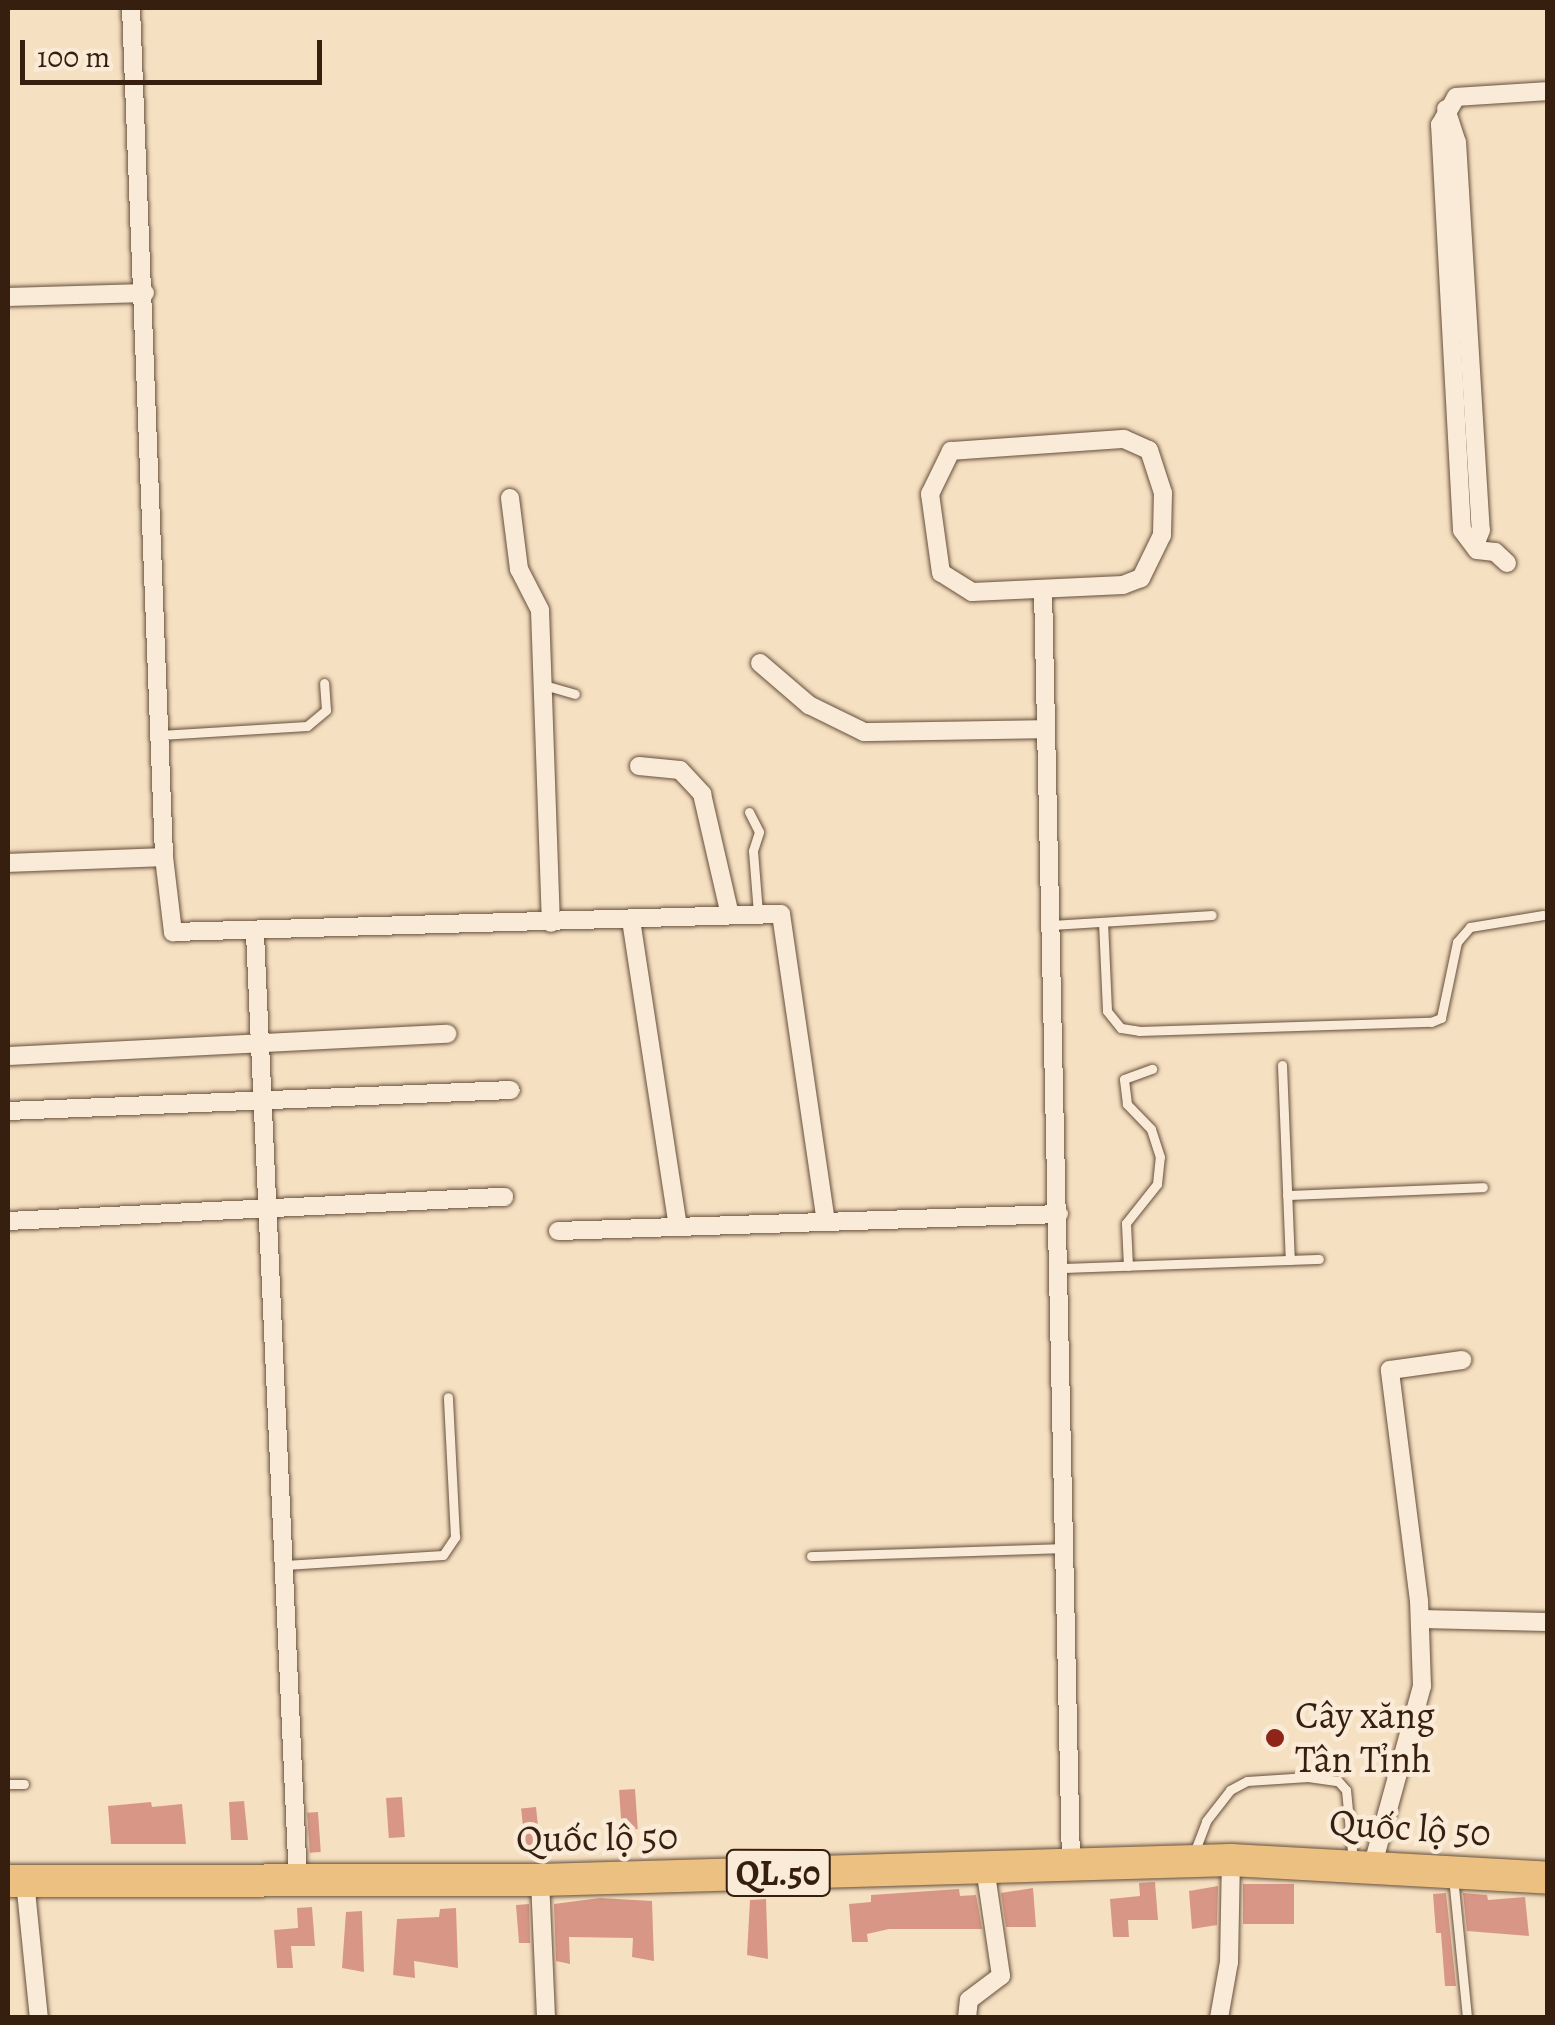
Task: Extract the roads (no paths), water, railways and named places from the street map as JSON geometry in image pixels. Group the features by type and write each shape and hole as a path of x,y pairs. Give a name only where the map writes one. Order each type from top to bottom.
{"highway":[{"name":"Quốc lộ 50","path":"16,1881 540,1880 1191,1860 1363,1863 1548,1878"}],"street":[{"path":"131,8 164,857 173,932 256,934 758,913 785,919 826,1221"},
{"path":"1507,563 1475,546 1462,530 1440,141 1446,109 1456,97 1548,91"},
{"path":"1446,109 1457,142 1481,530 1475,546"},
{"path":"8,296 145,293"},
{"path":"1448,302 1467,300"},
{"path":"1140,442 1157,466 1163,493 1154,561 1141,578 1123,585 1043,590 972,592 941,574 930,494 946,459 962,446 1140,442"},
{"path":"510,498 519,569 540,610 551,923"},
{"path":"1043,590 1061,1268 1062,1548 1071,1862"},
{"path":"760,663 809,705 864,732 1046,728"},
{"path":"638,766 680,770 702,794 730,914"},
{"path":"8,863 164,857"},
{"path":"632,920 678,1226"},
{"path":"256,934 265,1209 298,1881"},
{"path":"8,1056 260,1047 447,1034"},
{"path":"8,1111 512,1090"},
{"path":"8,1221 504,1197"},
{"path":"558,1231 1059,1214"},
{"path":"1363,1863 1422,1686 1421,1618 1390,1370 1462,1360"},
{"path":"1421,1618 1548,1622"},
{"path":"1219,2018 1229,1962 1231,1860"},
{"path":"967,2018 969,2000 1001,1976 986,1867"},
{"path":"540,1880 546,2018"},
{"path":"16,1881 39,2018"}],"lane":[{"path":"160,734 307,726 326,710 324,683"},
{"path":"542,685 575,694"},
{"path":"748,812 759,832 754,851 758,913"},
{"path":"1052,925 1212,915"},
{"path":"1103,922 1107,1011 1121,1028 1139,1030 1431,1022 1441,1018 1457,942 1470,926 1543,916"},
{"path":"1282,1065 1290,1260"},
{"path":"1128,1266 1126,1222 1158,1184 1160,1156 1151,1129 1127,1104 1124,1079 1152,1068"},
{"path":"1287,1195 1482,1186"},
{"path":"1061,1268 1319,1258"},
{"path":"285,1565 444,1555 456,1537 448,1397"},
{"path":"811,1556 1062,1548"},
{"path":"1191,1860 1206,1820 1230,1790 1248,1781 1308,1777 1338,1782 1346,1790 1363,1863"},
{"path":"8,1784 24,1784"},
{"path":"1452,1869 1467,2018"}],"place":[{"name":"Cây xăng Tân Tỉnh","path":"1275,1738"}]}
